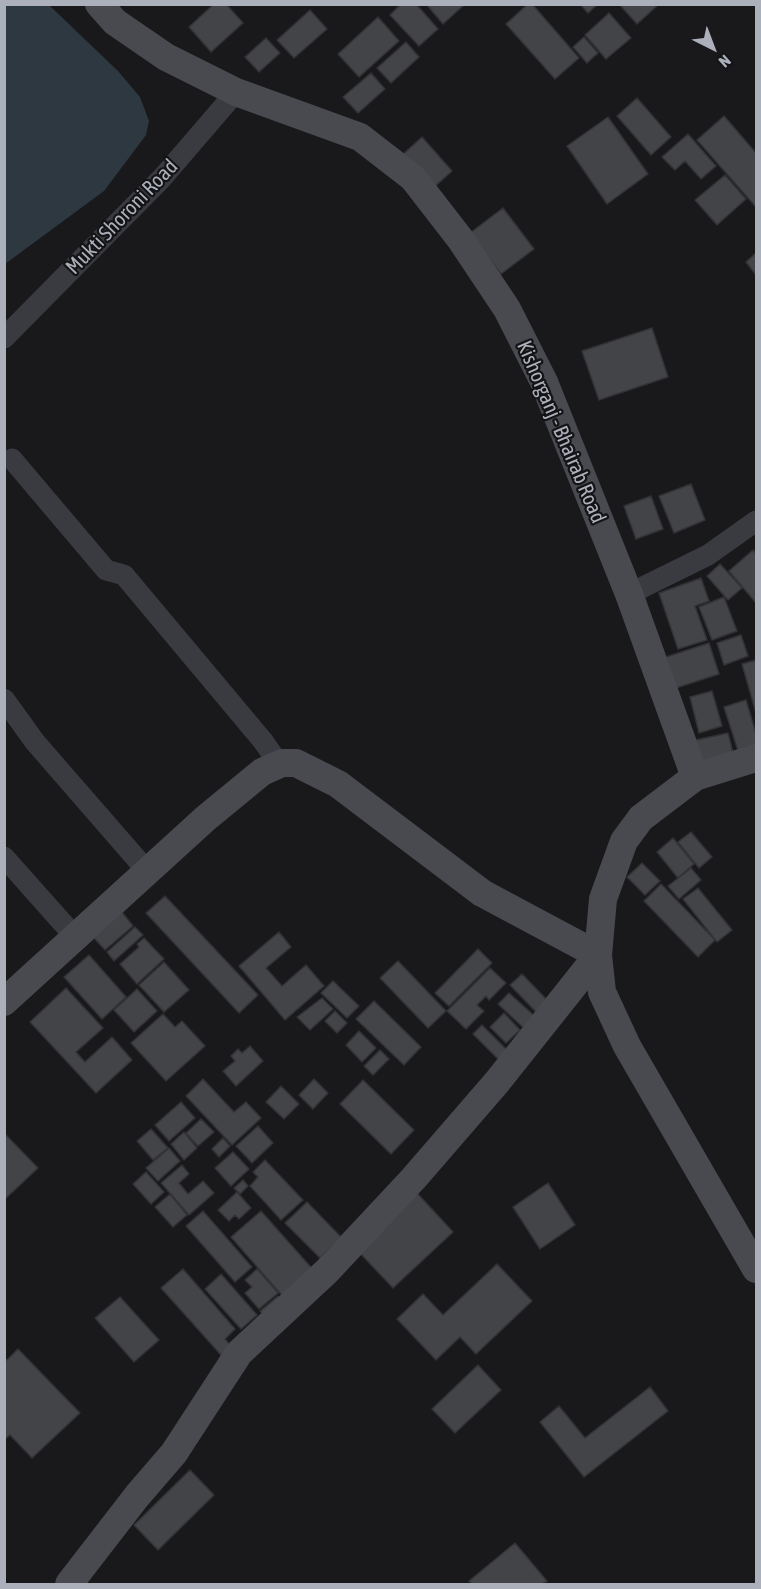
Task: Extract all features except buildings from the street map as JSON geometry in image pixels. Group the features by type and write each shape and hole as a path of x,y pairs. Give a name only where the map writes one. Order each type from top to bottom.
{"street":[{"name":"Kishorganj - Bhairab Road","path":"99,4 115,22 166,57 236,92 360,137 414,178 461,240 512,320 544,382 629,594 695,777"},
{"name":"Mukti Shoroni Road","path":"4,338 162,178 236,92"},
{"path":"12,459 106,570 124,575 263,741 279,764"},
{"path":"629,594 708,555 756,521"},
{"path":"4,699 35,742 148,872"},
{"path":"756,758 695,777 640,818 624,841 603,900 598,955 602,992 627,1046 756,1269"},
{"path":"4,1002 262,772 279,764 296,763 338,784 482,893 598,955"},
{"path":"4,857 76,938"},
{"path":"69,1584 137,1496 174,1453 239,1353 327,1272 414,1178 497,1082 598,955"}],"shaded area":[{"path":"5,4 49,5 118,71 140,97 149,121 146,135 104,191 5,264"}]}
